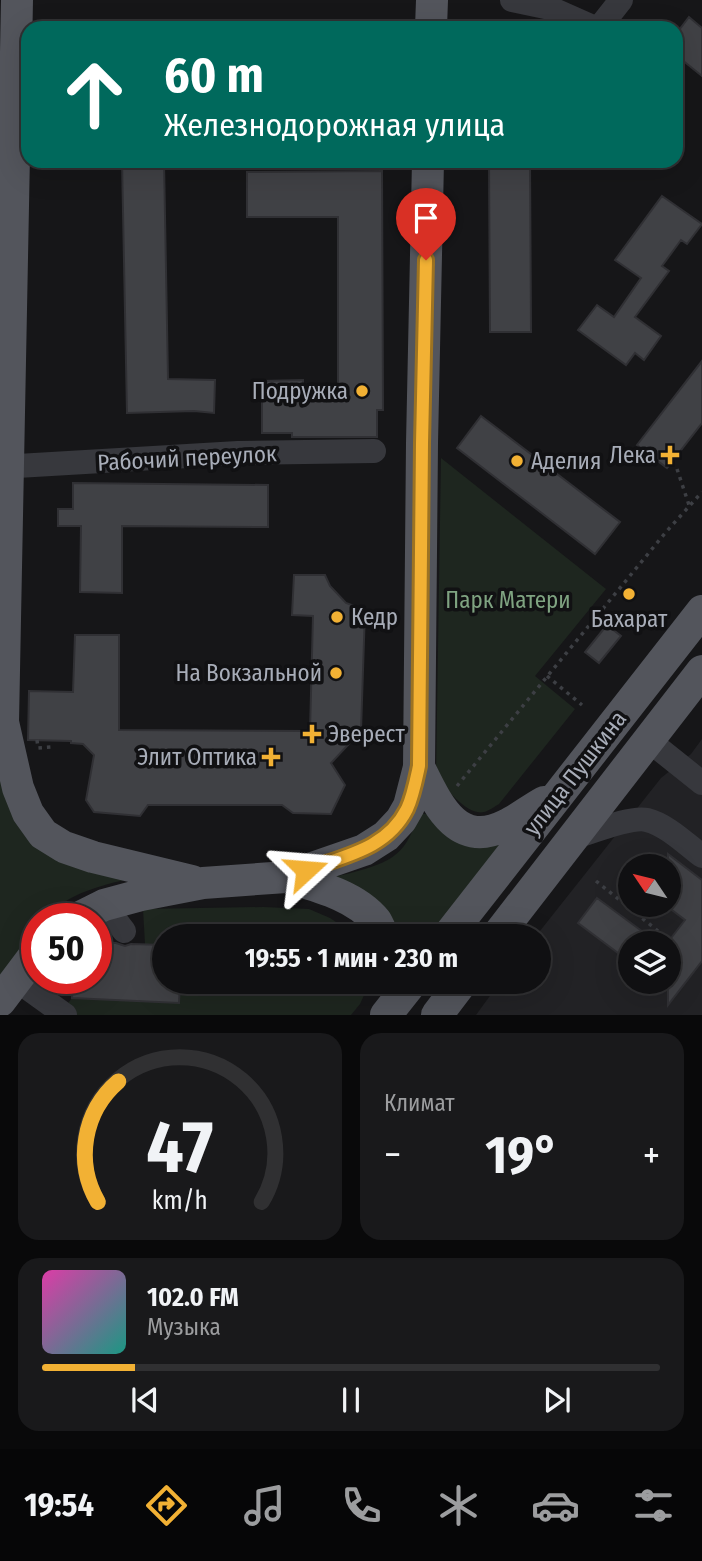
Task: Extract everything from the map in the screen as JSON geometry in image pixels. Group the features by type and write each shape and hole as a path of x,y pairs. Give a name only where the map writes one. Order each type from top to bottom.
{"main road":[{"path":"431,21 432,0"},
{"path":"12,1 1,725 18,788 28,813 43,834 64,847 93,857 203,884"},
{"path":"111,903 203,884 286,877 363,850 386,836 401,820 408,806 419,766 428,168"},
{"name":"улица Пушкина","path":"457,924 702,611"},
{"name":"улица Пушкина","path":"506,924 702,671"},
{"path":"419,766 446,816 459,826 472,831 491,831 506,825 562,790"},
{"path":"286,877 330,890 355,904 377,924"},
{"path":"8,990 21,973"},
{"path":"383,1015 386,994"},
{"path":"383,1015 401,994"},
{"path":"437,1015 453,994"},
{"path":"451,1015 462,994"}],"street":[{"path":"512,0 550,8 581,21"},
{"path":"603,21 621,0"},
{"name":"Рабочий переулок","path":"4,467 238,453 374,452"},
{"path":"648,740 702,783"},
{"path":"572,838 644,819 670,832 702,856"},
{"path":"112,915 124,931"},
{"path":"8,990 65,1015"}],"path":[{"path":"677,469 689,505"},
{"path":"450,795 702,492"},
{"path":"547,676 582,705"},
{"path":"37,740 38,748 51,747"},
{"path":"596,881 658,931"}],"shaded area":[{"path":"702,739 702,1015 476,1015 491,994 551,994 551,924 545,924 661,778 691,754"}],"green space":[{"name":"Парк Матери","path":"441,458 606,589 535,676 575,709 499,804 484,812 464,806 436,776"},
{"path":"0,762 14,813 140,876 88,890 63,903 21,903 21,948 0,976"},
{"path":"419,813 506,840 441,924 385,924 333,877 386,861 401,850 411,835"},
{"path":"143,909 309,909 339,924 152,924 152,944 145,944"},
{"path":"179,994 365,994 351,1015 59,1015 72,998 179,1003"}],"building":[{"path":"689,17 702,28 702,76 683,61 683,25"},
{"path":"122,168 164,168 168,379 215,380 214,413 127,413"},
{"path":"489,168 530,168 531,332 490,332"},
{"path":"382,171 383,410 377,410 377,437 292,437 292,433 262,433 262,381 303,380 303,397 338,397 338,217 247,217 247,172"},
{"path":"662,196 702,224 687,244 681,240 662,266 669,271 635,317 661,336 644,360 635,353 626,365 578,330 597,305 614,317 641,278 615,260"},
{"path":"702,361 702,423 667,468 637,445"},
{"path":"481,416 620,522 595,554 457,448"},
{"path":"73,483 268,485 268,527 122,526 122,593 80,592 81,526 58,526 58,509 73,509"},
{"path":"294,575 325,575 330,586 346,603 365,610 361,731 331,763 345,785 331,814 293,813 282,805 148,805 140,816 94,812 86,800 94,755 83,744 71,741 28,740 29,691 73,692 75,635 119,635 119,730 310,731 313,616 292,615"},
{"path":"607,625 621,636 599,663 585,652"},
{"path":"681,864 702,880 702,961 681,988 681,931 676,931 685,920 681,917"},
{"path":"597,898 618,913 618,917 623,917 642,931 618,931 618,953 578,923"},
{"path":"112,943 125,946 152,945 152,994 179,994 179,1003 72,998 72,994 112,994"},
{"path":"668,994 676,994 668,1005"}],"place":[{"name":"Подружка","path":"362,391"},
{"name":"Лека","path":"670,455"},
{"name":"Аделия","path":"517,461"},
{"name":"Бахарат","path":"629,594"},
{"name":"Кедр","path":"337,617"},
{"name":"На Вокзальной","path":"336,673"},
{"name":"Эверест","path":"312,734"},
{"name":"Элит Оптика","path":"271,757"}],"route":[{"path":"306,870 363,850 386,836 401,820 408,806 419,766 426,260"}]}
